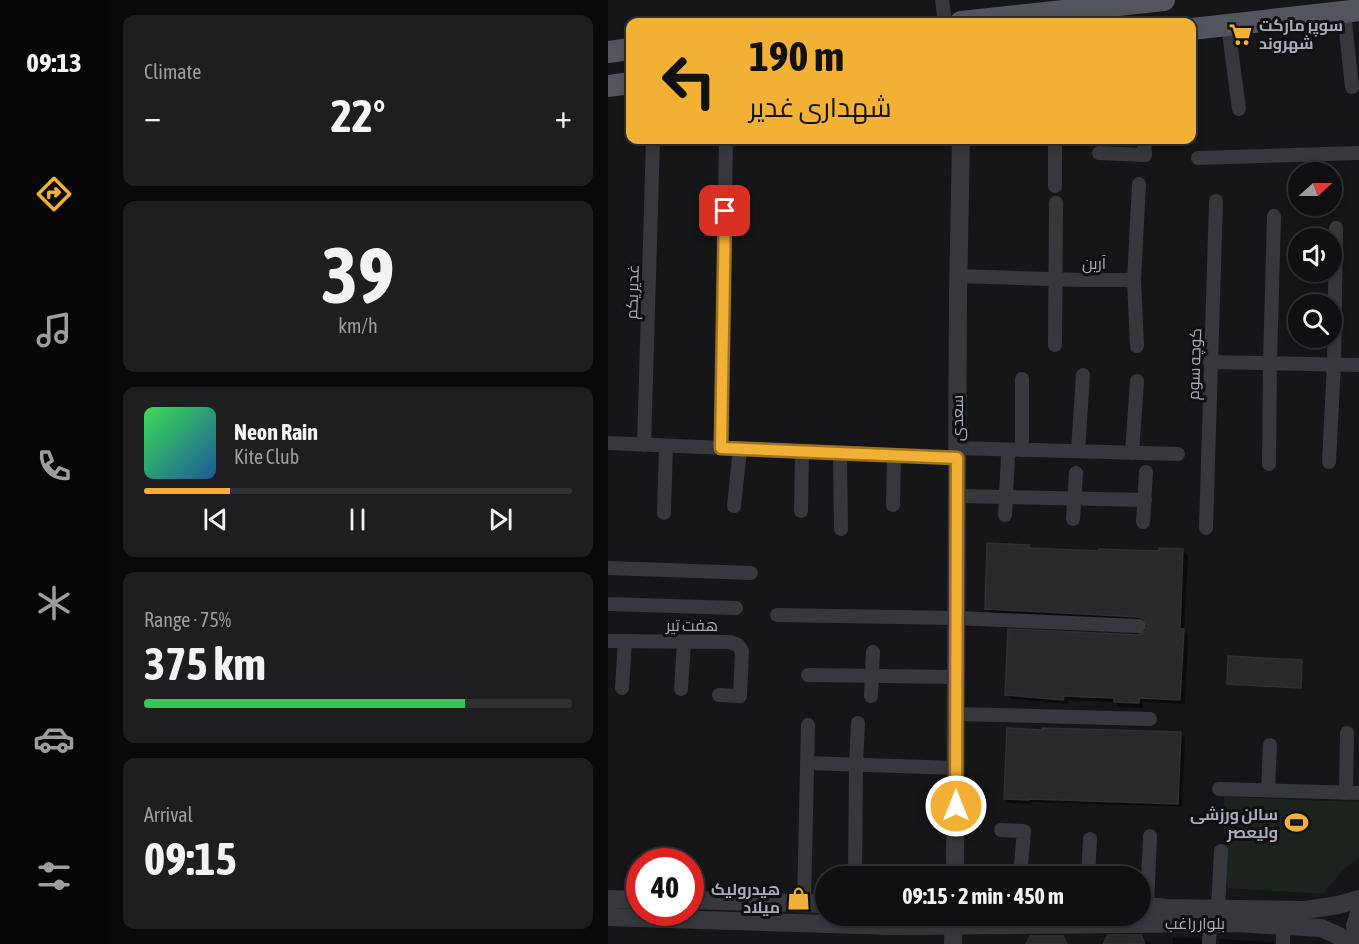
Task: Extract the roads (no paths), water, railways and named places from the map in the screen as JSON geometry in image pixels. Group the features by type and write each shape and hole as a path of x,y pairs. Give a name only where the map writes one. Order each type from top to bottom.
{"main road":[{"path":"994,18 1164,0"},
{"path":"1196,29 1352,11"},
{"path":"608,52 626,50"},
{"path":"608,86 626,84"}],"street":[{"path":"942,0 944,18"},
{"path":"1352,11 1352,87"},
{"path":"1228,25 1239,110"},
{"name":"غدیر یکم","path":"644,445 653,144"},
{"path":"721,448 726,144"},
{"name":"سعدی","path":"955,866 956,496 961,144"},
{"path":"1055,144 1055,186"},
{"path":"1099,153 1145,155 1144,144"},
{"path":"1198,158 1360,153"},
{"path":"1137,346 1134,280 1139,184"},
{"name":"کوچه سوم","path":"1206,528 1216,201"},
{"path":"1055,345 1056,203"},
{"path":"1269,464 1274,216"},
{"name":"آرین","path":"958,276 1134,280"},
{"path":"1329,462 1336,282"},
{"path":"1210,362 1360,365"},
{"path":"1078,452 1083,375"},
{"path":"1022,379 1022,450"},
{"path":"1132,453 1137,381"},
{"path":"608,443 894,456 1022,450 1178,454"},
{"path":"664,513 666,446"},
{"path":"734,506 740,449"},
{"path":"801,511 802,452"},
{"path":"840,453 841,529"},
{"path":"893,505 894,456"},
{"path":"1005,515 1008,456"},
{"path":"1143,522 1146,472"},
{"path":"1073,519 1076,473"},
{"path":"956,496 1145,500"},
{"path":"608,568 751,573"},
{"path":"608,604 736,608"},
{"path":"777,615 956,618 1139,626"},
{"name":"هفت تیر","path":"608,641 730,642 738,645 742,651 740,696 719,695"},
{"path":"622,688 625,641"},
{"path":"681,689 684,642"},
{"path":"871,696 873,652"},
{"path":"808,675 956,677"},
{"path":"956,714 1150,719"},
{"path":"855,866 858,723"},
{"path":"804,903 808,725"},
{"path":"1220,789 1353,793 1347,733"},
{"path":"1268,790 1270,745"},
{"path":"807,763 956,768"},
{"path":"1001,830 1024,831 1021,866"},
{"path":"1147,866 1150,836"},
{"path":"1089,866 1090,839"},
{"path":"1209,944 1221,851"},
{"path":"608,899 626,900"},
{"name":"بلوار راغب","path":"1151,919 1305,910 1360,899"},
{"path":"704,900 815,904"},
{"name":"بلوار راغب","path":"1151,906 1214,915 1283,935 1321,928 1340,941"},
{"path":"1356,944 1355,926 1360,910"},
{"name":"بلوار راغب","path":"608,917 815,924"},
{"path":"953,944 954,926"}],"place":[{"name":"سوپر مارکت شهروند","path":"1241,34"},
{"name":"سالن ورزشی ولیعصر","path":"1296,823"},
{"name":"هیدرولیک میلاد","path":"798,898"}]}
